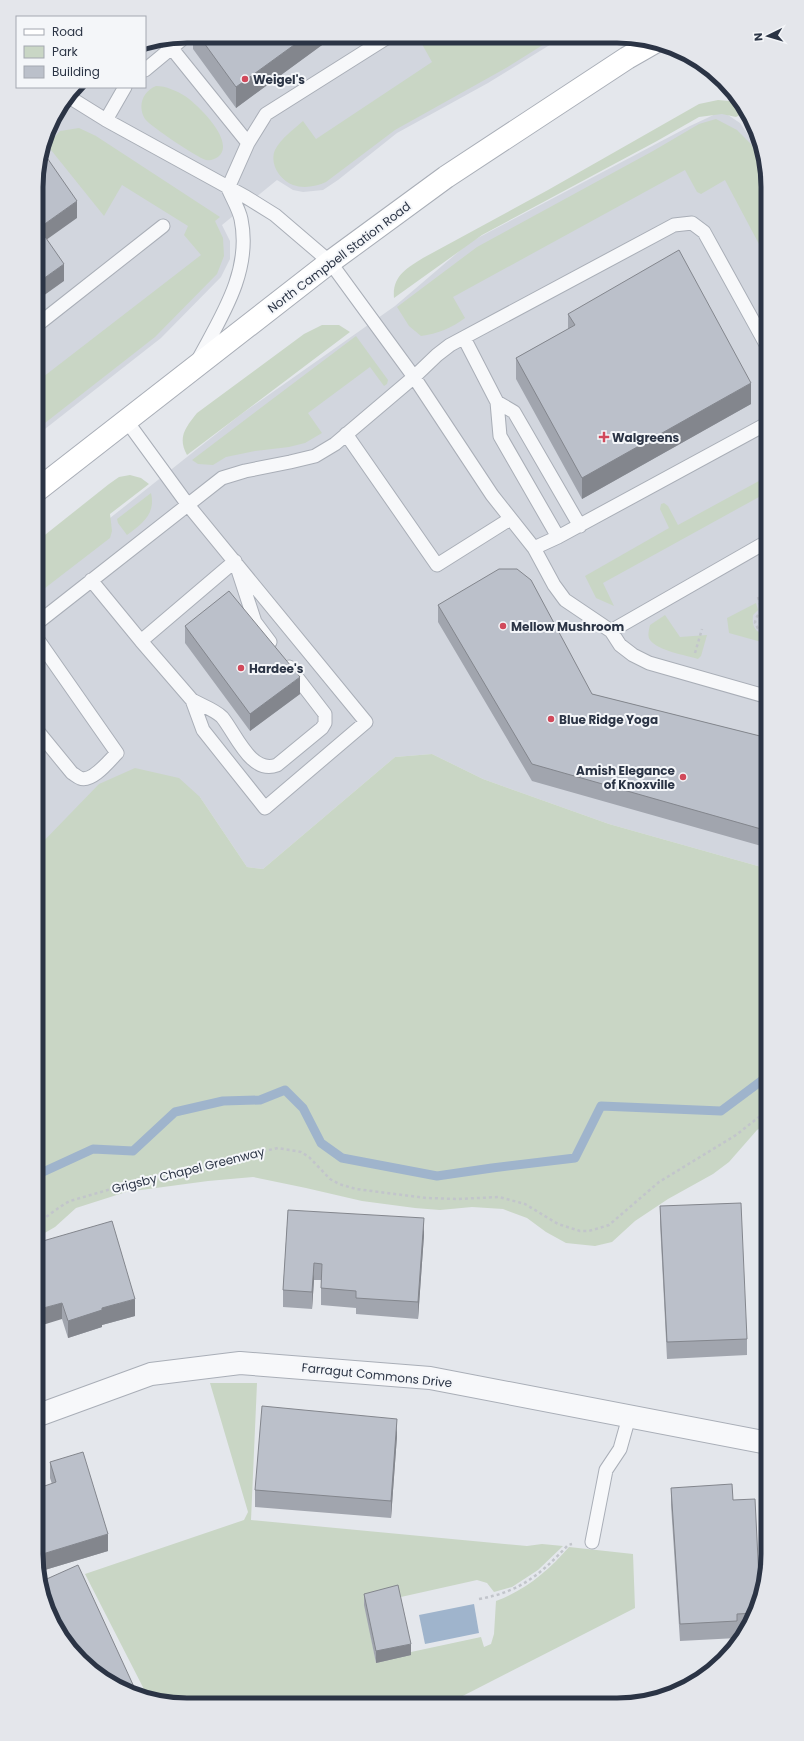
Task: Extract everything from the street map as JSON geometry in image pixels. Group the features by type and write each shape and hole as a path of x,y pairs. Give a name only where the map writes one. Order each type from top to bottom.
{"main road":[{"name":"North Campbell Station Road","path":"43,485 330,262 446,177 627,58 647,46"}],"street":[{"name":"Farragut Commons Drive","path":"43,1413 151,1374 240,1363 430,1378 761,1442"}],"lane":[{"path":"195,366 226,307 237,282 242,255 241,221 228,188 248,143 266,114 378,43"},
{"path":"146,69 168,45 248,143"},
{"path":"106,120 124,88"},
{"path":"73,99 106,120 246,197 275,215 330,262 414,377 492,495 534,548 554,585 565,600 611,631 620,645 649,664 761,696"},
{"path":"43,618 222,478 245,470 315,456 335,444 414,377 437,355 464,338 674,225 692,223 704,232 761,335"},
{"path":"43,320 163,226"},
{"path":"464,338 497,402 500,436 558,537"},
{"path":"497,402 514,412 580,526"},
{"path":"126,420 188,505 366,722 265,808 203,730 192,700"},
{"path":"534,548 580,526 761,427"},
{"path":"346,434 437,565 510,519"},
{"path":"611,631 761,545"},
{"path":"141,642 235,561"},
{"path":"91,580 141,642 192,700 221,716 257,764 270,768 277,765 322,728 325,723 325,714 256,622 235,561"},
{"path":"43,647 117,753 93,777 85,779 80,778 72,773 43,738"},
{"path":"592,1542 606,1470 620,1449 629,1417"}],"path":[{"path":"758,597 761,608"},
{"path":"761,612 756,616 755,623 761,632"},
{"path":"693,658 702,629"},
{"name":"Grigsby Chapel Greenway","path":"43,1220 62,1205 70,1201 159,1175 278,1148 301,1152 309,1157 330,1179 339,1184 356,1189 426,1198 458,1199 499,1197 525,1204 558,1224 580,1231 589,1231 609,1226 659,1182 736,1135 761,1115"},
{"path":"479,1599 506,1593 525,1583 548,1566 568,1545 592,1542"}],"shaded area":[{"path":"177,43 553,43 488,83 397,133 338,180 323,190 303,192 293,190 277,180 222,225 230,241 230,259 221,277 161,338 43,431 44,168 48,149 58,123 67,107 82,88 146,88 146,49"},
{"path":"722,111 740,123 754,144 761,177 761,867 609,824 483,779 432,754 395,757 263,869 247,867 200,797 43,847 43,567 105,522 240,415 395,306 470,242 690,126"}],"green space":[{"path":"421,43 546,43 506,68 395,130 326,182 315,186 306,187 293,185 288,183 277,171 273,161 275,150 284,138 303,121 316,139 432,62"},
{"path":"156,86 167,88 182,94 191,100 206,115 219,133 223,142 223,150 218,157 212,160 201,158 164,135 145,119 142,109 143,100 148,91"},
{"path":"718,100 733,101 742,114 736,117 722,114 699,117 482,235 394,298 395,284 398,278 411,265 548,190 699,104"},
{"path":"716,119 737,130 751,144 758,159 761,177 761,248 725,180 701,194 697,192 685,170 453,297 465,318 450,328 433,334 421,336 409,326 397,307 477,247 653,151 699,124"},
{"path":"79,128 96,136 220,217 215,221 223,238 224,256 217,274 155,337 43,425 43,377 201,255 184,235 188,226 122,185 104,216 49,147 51,141 60,131"},
{"path":"322,325 339,325 350,332 187,455 183,443 184,432 197,413 304,334"},
{"path":"356,336 388,380 387,384 384,386 370,367 308,413 322,433 305,443 226,457 213,465 198,464 192,460"},
{"path":"130,475 141,478 149,484 110,514 112,531 110,538 43,590 43,536 119,477"},
{"path":"761,480 761,496 603,583 614,606 596,598 585,576 669,528 660,509 661,504 664,503 668,506 678,525"},
{"path":"151,493 152,500 150,513 138,527 127,535 118,523 117,519"},
{"path":"756,603 758,610 753,615 753,625 754,628 761,633 761,642 729,633 727,618"},
{"path":"665,615 680,637 707,635 701,656 698,659 666,650 654,644 650,640 648,635 650,625"},
{"path":"432,754 483,779 609,824 761,867 761,1127 729,1162 713,1174 668,1199 635,1221 612,1242 595,1246 566,1243 546,1232 527,1218 503,1209 472,1207 440,1210 415,1208 362,1201 253,1177 208,1181 126,1192 76,1208 55,1227 43,1234 43,842 99,784 135,768 179,778 200,797 247,867 263,869 395,757"},
{"path":"210,1383 257,1383 251,1520 527,1546 542,1544 563,1546 538,1570 512,1587 494,1592 487,1583 477,1580 365,1605 376,1663 411,1652 481,1637 484,1647 491,1644 494,1634 496,1601 527,1585 553,1564 569,1547 633,1554 635,1608 459,1698 177,1698 145,1692 85,1574 244,1520 248,1512"}],"water":[{"path":"474,1604 479,1633 425,1644 419,1615"}],"building":[{"path":"204,43 297,43 236,87"},
{"path":"46,157 77,201 43,225 43,177"},
{"path":"43,234 64,264 43,279"},
{"name":"Walgreens","path":"679,250 751,383 582,478 516,358 575,325 568,314"},
{"path":"499,569 517,569 531,580 592,694 761,736 761,829 532,764 438,605"},
{"name":"Hardee's","path":"229,591 300,677 250,714 185,626"},
{"path":"741,1203 747,1339 667,1342 660,1206"},
{"path":"288,1210 424,1218 418,1302 356,1298 356,1291 321,1288 322,1264 314,1263 312,1292 283,1290"},
{"path":"112,1221 135,1299 102,1308 102,1310 68,1321 62,1303 43,1308 43,1241"},
{"path":"262,1406 397,1419 391,1501 255,1490"},
{"path":"83,1452 108,1534 43,1554 43,1487 56,1482 50,1462"},
{"path":"732,1484 733,1500 755,1499 759,1578 756,1592 748,1613 737,1614 737,1621 680,1624 671,1488"},
{"path":"78,1565 135,1688 107,1674 85,1656 73,1642 62,1626 54,1609 45,1580"},
{"path":"398,1585 411,1644 376,1651 364,1594"}],"waterway":[{"path":"43,1172 93,1149 133,1151 175,1112 223,1101 260,1100 285,1090 303,1108 321,1143 342,1158 437,1176 575,1158 601,1106 721,1111 761,1081"}],"place":[{"name":"Weigel's","path":"245,79"},
{"name":"Walgreens","path":"604,437"},
{"name":"Mellow Mushroom","path":"503,626"},
{"name":"Hardee's","path":"241,668"},
{"name":"Blue Ridge Yoga","path":"551,719"},
{"name":"Amish Elegance of Knoxville","path":"683,777"}]}
